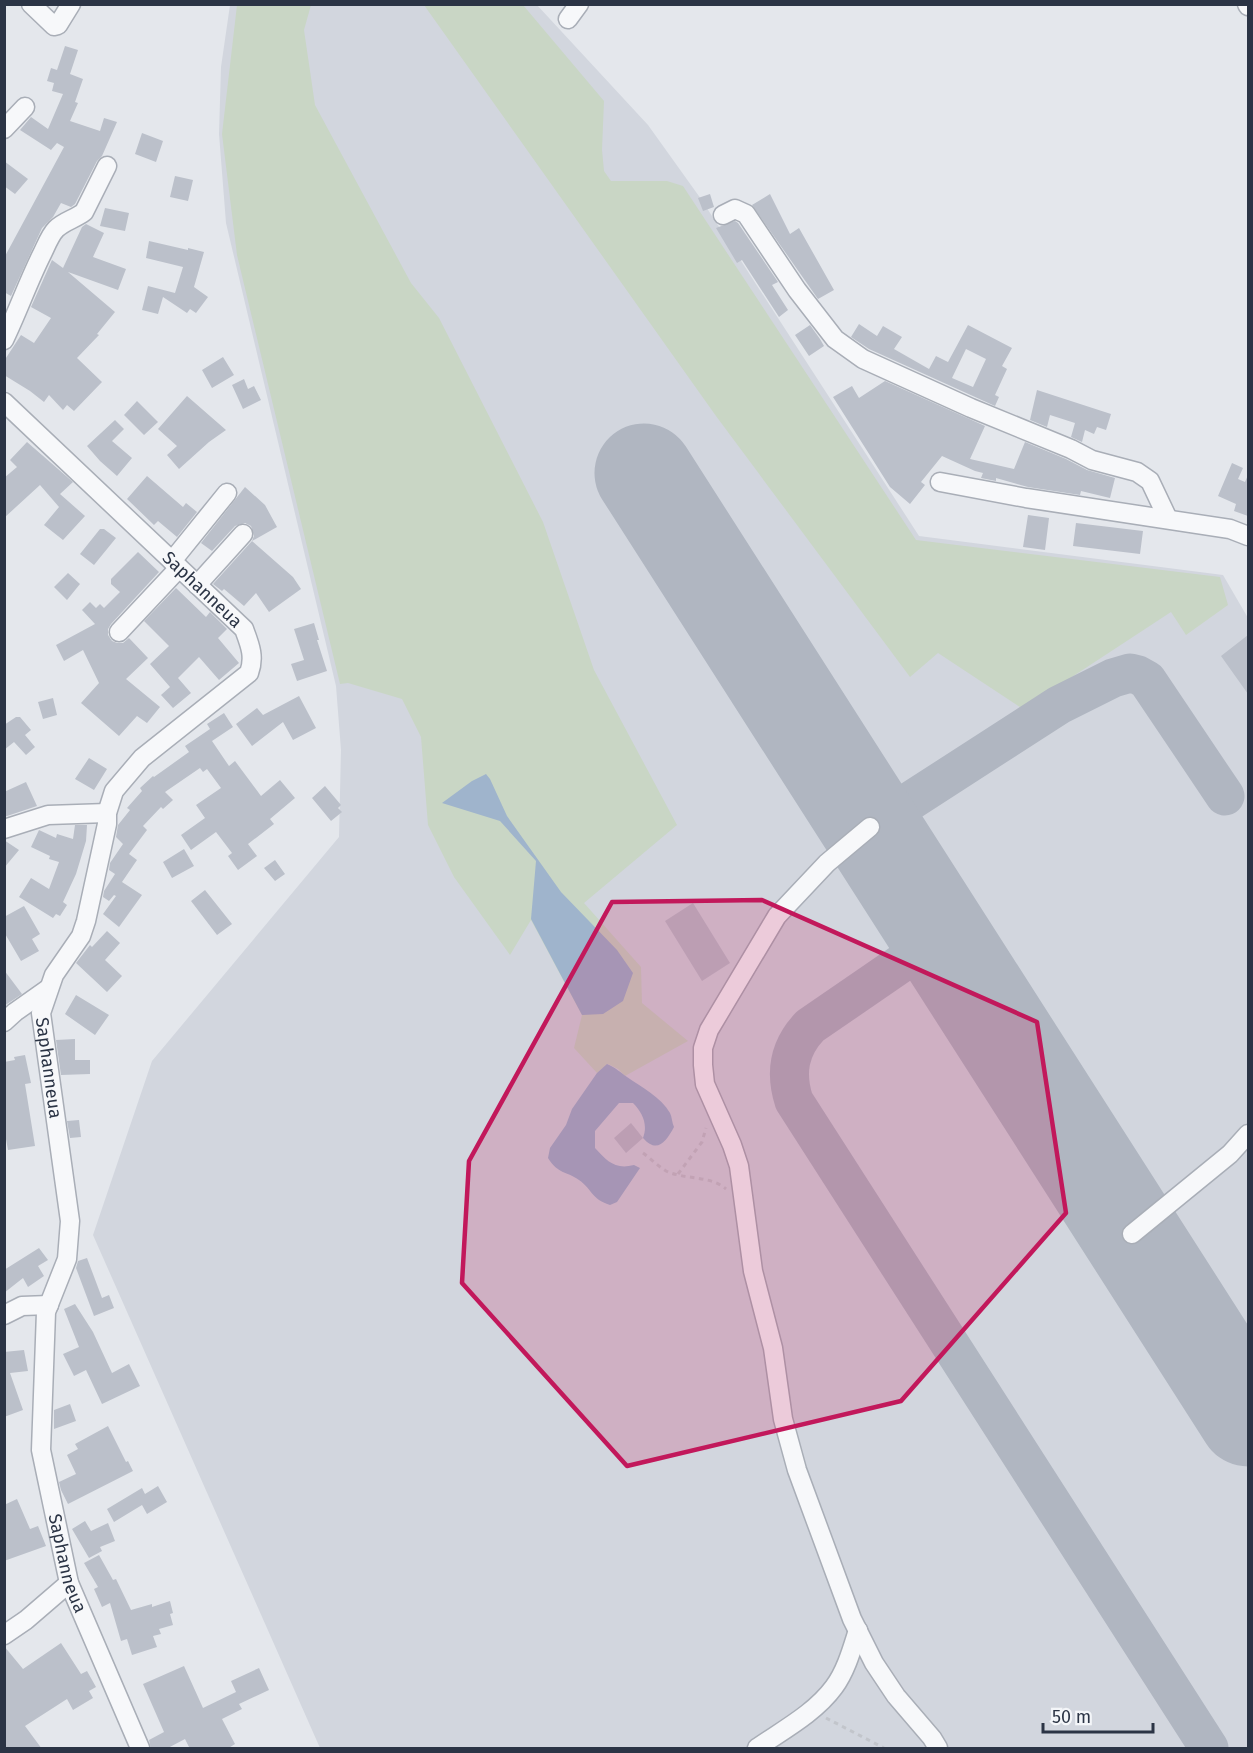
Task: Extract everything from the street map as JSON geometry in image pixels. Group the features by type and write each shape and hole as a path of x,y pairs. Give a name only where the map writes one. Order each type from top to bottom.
{"street":[{"path":"31,4 54,27 58,25 71,4"},
{"path":"4,129 25,107"},
{"path":"4,340 20,309 27,285 54,230 84,212 107,166"},
{"path":"723,215 735,209 746,214 797,290 835,339 863,359 1092,460 1137,472 1150,481 1168,519"},
{"name":"Saphanneua","path":"6,407 244,629 251,647 253,662 249,673 142,758 114,791 106,813 107,824 86,921 81,936 54,975 41,1013 70,1221 67,1259 46,1312 41,1450 69,1582 140,1749"},
{"path":"940,482 1026,498 1230,529 1248,536"},
{"path":"119,632 176,565 227,493"},
{"path":"197,585 243,534"},
{"path":"4,829 48,815 106,813"},
{"path":"870,827 827,863 777,916 709,1030 703,1048 703,1065 705,1084 739,1166 753,1271 773,1348 783,1419 797,1470 858,1630 874,1663 896,1696 932,1738 938,1749"},
{"path":"4,1022 49,988"},
{"path":"1132,1234 1230,1154 1248,1134"},
{"path":"4,1314 22,1306 49,1305"},
{"path":"4,1635 26,1620 69,1582"},
{"path":"757,1749 804,1716 835,1686 848,1660 858,1630"}],"path":[{"path":"678,1174 702,1142 706,1118"},
{"path":"643,1153 667,1171 722,1185 727,1190"},
{"path":"804,1716 821,1716 830,1719 884,1749"}],"highlighted area":[{"path":"762,900 1037,1022 1066,1213 901,1401 627,1466 462,1283 469,1161 612,902"}],"shaded area":[{"path":"230,5 537,5 648,125 701,199 919,536 1223,575 1248,618 1248,1748 320,1748 93,1235 152,1061 339,837 341,750 336,686 226,223 219,134 221,67"}],"green space":[{"path":"237,5 311,5 304,30 315,105 411,283 439,318 543,522 594,670 677,825 584,903 641,967 642,1003 688,1041 625,1076 608,1064 597,1073 574,1048 582,1015 531,920 510,955 454,877 428,825 421,737 402,699 348,683 340,684 237,255 222,134"},
{"path":"424,5 523,5 604,101 602,150 604,171 611,181 667,181 683,186 916,540 1220,577 1228,605 1186,635 1171,612 1023,709 938,653 910,677 716,416"}],"water":[{"path":"486,774 507,816 561,892 617,950 633,973 623,1001 603,1014 582,1015 531,919 536,861 500,821 442,803 472,781"},
{"path":"607,1064 661,1102 670,1113 674,1127 661,1144 657,1146 648,1143 643,1138 645,1124 637,1107 633,1103 619,1103 595,1131 595,1148 608,1160 616,1165 634,1165 640,1168 617,1202 610,1205 596,1197 579,1180 559,1170 548,1158 550,1148 566,1125 572,1109 597,1073"}],"building":[{"path":"65,46 78,50 70,74 83,79 75,102 78,103 70,121 100,131 104,118 117,122 102,156 97,161 75,204 71,207 61,203 53,217 42,228 11,296 4,292 4,258 64,147 57,143 51,150 20,130 31,117 48,129 63,94 52,91 54,83 47,81 51,68 57,70"},
{"path":"142,133 163,141 156,162 135,154"},
{"path":"4,161 28,179 15,194 4,186"},
{"path":"175,176 193,180 188,201 170,197"},
{"path":"710,194 714,207 703,211 698,198"},
{"path":"770,194 790,234 799,228 834,290 818,299 752,205"},
{"path":"105,208 129,213 125,231 100,226"},
{"path":"735,221 778,282 772,285 788,310 779,317 742,260 737,263 716,228"},
{"path":"86,224 104,233 93,257 126,269 118,290 68,272 115,312 97,334 99,335 77,358 102,382 74,411 67,405 63,410 49,395 44,402 4,375 4,361 21,335 34,343 51,318 31,307 52,260 63,268 82,227"},
{"path":"149,241 204,252 194,287 208,297 196,313 190,309 187,313 163,297 158,314 142,310 148,286 175,293 183,267 146,258"},
{"path":"859,324 877,336 883,326 902,337 894,349 929,369 936,356 948,362 968,325 1012,348 1002,366 1007,369 995,395 999,397 995,406 869,349 851,337","holes":["966,349 986,359 973,387 952,378"]},
{"path":"810,325 824,346 809,356 795,335"},
{"path":"223,357 234,375 212,388 202,370"},
{"path":"244,379 248,389 254,386 261,400 243,409 232,385"},
{"path":"885,381 985,426 970,459 1014,469 1025,442 1087,470 1115,478 1110,498 1081,491 1080,495 1028,487 996,478 996,481 981,478 983,473 942,456 921,482 925,485 910,504 890,487 833,397 852,386 859,398"},
{"path":"1037,390 1111,414 1106,430 1097,427 1094,434 1085,430 1082,442 1071,437 1075,423 1050,415 1047,427 1030,420"},
{"path":"187,396 226,430 179,469 167,455 177,446 158,429"},
{"path":"137,401 158,422 144,435 124,415"},
{"path":"115,420 124,429 112,441 132,458 117,476 87,446"},
{"path":"27,442 73,482 60,494 85,516 63,540 44,525 59,507 40,485 4,518 4,478 17,467 10,460"},
{"path":"1232,463 1243,468 1238,479 1245,482 1248,475 1248,516 1234,511 1236,504 1218,496"},
{"path":"147,476 183,507 186,503 197,512 177,537 158,521 154,525 127,499"},
{"path":"245,487 265,505 277,527 252,541 254,536 251,526 245,523 235,526 212,551 201,543"},
{"path":"1028,515 1049,518 1045,550 1023,547"},
{"path":"1076,523 1143,531 1140,554 1073,546"},
{"path":"100,529 104,529 116,538 94,565 80,554"},
{"path":"252,541 293,577 301,589 269,612 256,593 244,606 224,589 222,591 213,584"},
{"path":"138,552 159,572 111,624 108,635 112,641 117,643 123,643 129,638 148,658 126,679 160,707 147,723 137,716 119,736 81,703 99,683 83,650 64,661 56,645 95,624 82,610 90,602 96,608 100,604 104,608 120,592 111,584 111,579"},
{"path":"68,573 80,584 67,600 54,587"},
{"path":"176,588 206,617 210,612 227,629 218,638 239,663 219,680 199,657 178,678 191,693 173,708 161,695 170,687 150,664 169,646 144,621"},
{"path":"314,623 327,671 297,681 291,664 304,660 294,629"},
{"path":"1248,635 1248,694 1221,656"},
{"path":"299,696 316,728 293,740 283,722 252,746 236,724 257,708 263,715"},
{"path":"53,698 57,715 43,719 38,702"},
{"path":"224,713 233,727 212,741 229,766 235,761 261,796 280,780 295,798 270,819 274,824 248,844 257,856 238,870 228,856 232,853 216,832 191,850 181,835 205,818 196,805 221,788 207,769 203,772 200,768 165,792 173,800 163,809 161,807 143,826 147,830 129,854 137,860 122,882 142,895 119,927 103,914 116,896 114,895 109,901 103,897 104,891 115,874 109,870 110,863 123,844 116,837 118,825 130,810 127,808 142,791 140,788 153,776 189,752 185,746 210,729 207,724"},
{"path":"20,717 31,730 25,735 35,747 26,755 14,742 4,750 4,725"},
{"path":"89,758 107,769 94,790 75,779"},
{"path":"26,782 37,806 4,817 4,792"},
{"path":"325,786 341,805 338,808 342,812 331,821 312,798"},
{"path":"75,825 87,825 86,841 76,874 63,902 67,905 60,916 56,914 53,918 19,897 31,878 49,889 59,862 49,859 50,856 31,847 39,830 56,838 57,834 73,839"},
{"path":"4,840 19,850 4,868"},
{"path":"184,849 194,866 172,878 163,862"},
{"path":"275,860 285,874 275,881 264,868"},
{"path":"205,890 232,924 217,935 191,901"},
{"path":"693,903 730,963 702,981 665,921"},
{"path":"24,906 40,934 32,939 39,951 21,961 4,932 4,917"},
{"path":"107,931 120,943 105,960 122,976 107,992 76,963 90,945 92,947"},
{"path":"4,970 22,994 4,1006"},
{"path":"76,995 109,1015 95,1035 65,1014"},
{"path":"75,1039 75,1060 90,1060 90,1074 61,1075 56,1040"},
{"path":"25,1055 31,1083 25,1084 35,1146 8,1150 4,1128 4,1062"},
{"path":"79,1120 81,1137 70,1138 67,1121"},
{"path":"631,1123 643,1138 626,1153 614,1138"},
{"path":"39,1248 48,1260 38,1266 44,1276 28,1287 23,1278 4,1293 4,1270"},
{"path":"87,1258 102,1298 109,1295 114,1308 94,1316 76,1268 78,1261"},
{"path":"75,1304 93,1332 112,1373 129,1364 140,1386 102,1404 86,1370 74,1376 63,1354 79,1347 64,1309"},
{"path":"24,1350 28,1371 10,1373 23,1410 4,1417 4,1352"},
{"path":"70,1404 76,1421 54,1429 54,1410"},
{"path":"108,1426 133,1471 68,1504 59,1482 76,1474 67,1455 78,1449 75,1444"},
{"path":"158,1486 167,1502 147,1514 142,1505 114,1522 107,1509 142,1488 145,1494"},
{"path":"17,1499 30,1529 38,1526 46,1546 4,1561 4,1505"},
{"path":"85,1521 91,1531 108,1523 115,1541 100,1547 102,1551 89,1558 72,1529"},
{"path":"99,1555 113,1580 116,1579 131,1610 170,1601 173,1625 159,1629 161,1634 153,1636 157,1647 132,1655 127,1639 121,1641 110,1603 102,1607 94,1589 98,1587 84,1563"},
{"path":"61,1643 81,1674 87,1671 96,1687 89,1691 93,1698 73,1710 67,1699 25,1726 42,1749 4,1749 4,1646 23,1669"},
{"path":"184,1666 203,1708 236,1692 231,1681 259,1668 269,1690 239,1704 242,1709 222,1719 235,1744 227,1749 190,1749 185,1739 166,1749 151,1749 149,1740 164,1732 143,1684"}],"taxiway":[{"path":"870,827 1059,705 1113,678 1130,673 1147,680 1225,796"},
{"path":"941,936 810,1026 797,1043 791,1061 790,1081 794,1101 1209,1748"}],"runway":[{"path":"644,473 1248,1417"}]}
